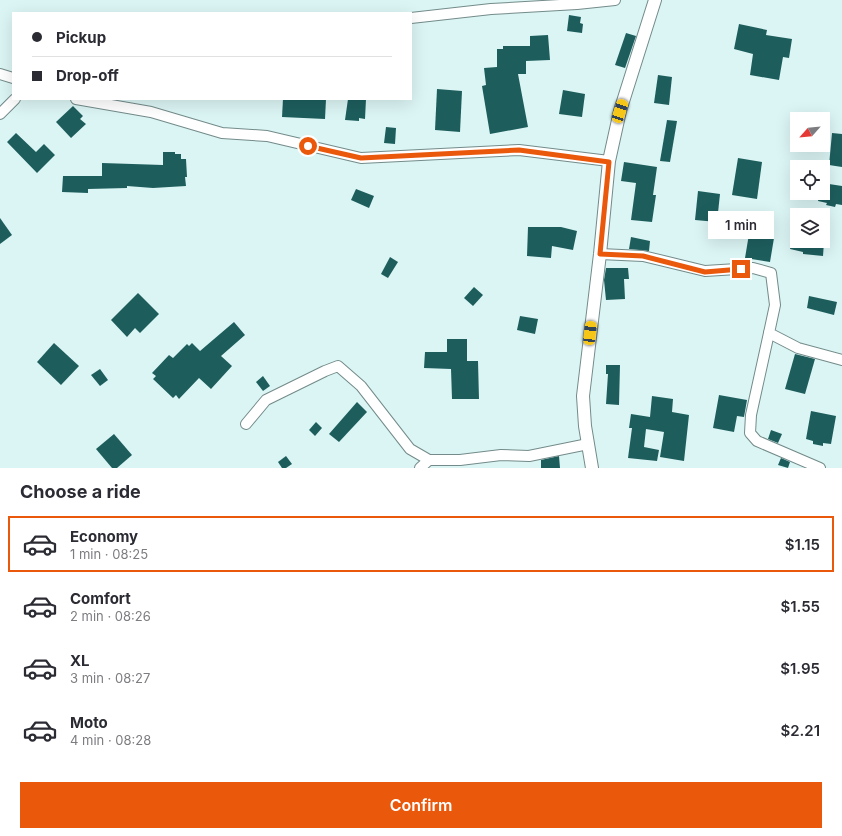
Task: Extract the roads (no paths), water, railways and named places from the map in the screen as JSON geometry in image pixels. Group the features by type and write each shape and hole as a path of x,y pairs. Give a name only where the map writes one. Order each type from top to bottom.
{"street":[{"path":"412,18 491,9 577,4 615,0"},
{"path":"592,468 583,411 583,396 600,254 609,162 620,111 655,0"},
{"path":"0,74 12,78"},
{"path":"0,114 14,100"},
{"path":"82,100 151,112 222,133 267,136 361,158 519,150 609,162"},
{"path":"600,254 643,256 705,272 753,268 771,273 775,305 751,414 750,433 757,441 820,468"},
{"path":"769,333 798,348 842,360"},
{"path":"246,424 266,400 338,366 361,386 410,450 429,460 460,460 501,455 529,456 588,444"},
{"path":"420,468 429,460"}]}
